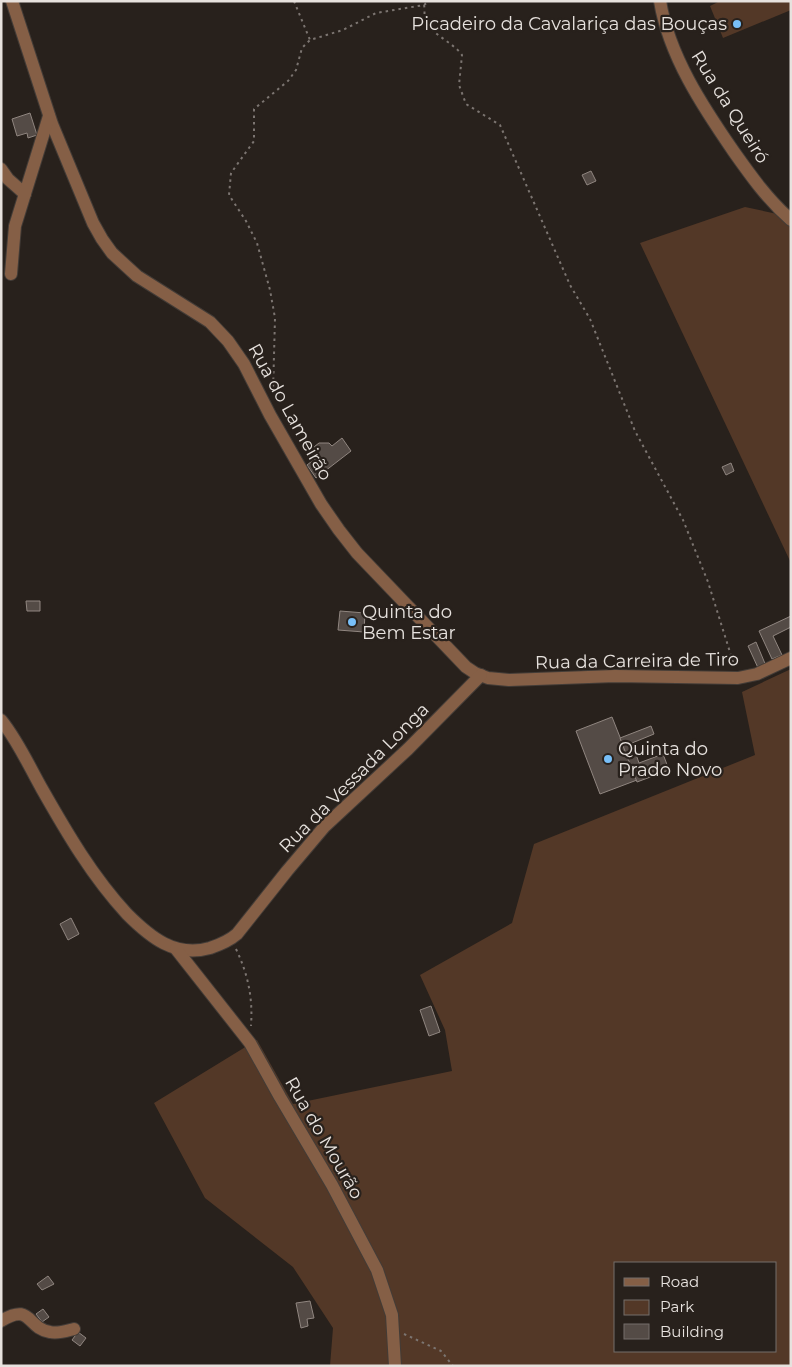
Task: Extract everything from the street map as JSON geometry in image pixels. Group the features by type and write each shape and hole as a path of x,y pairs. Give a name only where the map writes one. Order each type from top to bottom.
{"street":[{"name":"Rua do Lameirão","path":"12,1 50,116 93,223 107,246 137,276 196,313 219,330 244,364 270,415 339,530 357,553 466,667 481,675"},
{"name":"Rua da Queiró","path":"660,1 665,25 672,44 710,115 757,184 791,220"},
{"path":"11,274 13,236 50,116"},
{"path":"1,169 8,179 25,194"},
{"name":"Rua da Carreira de Tiro","path":"481,675 494,679 509,680 615,676 738,678 757,674 791,658"},
{"name":"Rua da Vessada Longa","path":"1,720 15,740 60,820 98,880 144,931 165,945 176,949 188,951 201,950 231,938 243,927 287,870 326,826 408,749 481,675"},
{"name":"Rua do Mourão","path":"176,949 250,1044 332,1184 377,1270 392,1314 395,1366"},
{"path":"1,1321 10,1315 18,1313 48,1332 58,1333 74,1329"}],"path":[{"path":"294,1 310,40"},
{"path":"270,415 274,381 275,318 270,290 256,243 246,221 229,195 231,173 254,140 254,109 288,81 296,70 302,48 310,40 343,30 376,13 424,5 429,1"},
{"path":"424,5 425,19 437,35 456,46 462,55 459,85 466,104 500,125 570,285 590,319 635,431 683,520 708,582 738,678"},
{"path":"231,938 248,977 252,1014 250,1044"},
{"path":"393,1329 417,1338 441,1351 454,1366"}],"green space":[{"name":"Picadeiro da Cavalariça das Bouças","path":"720,1 791,1 791,10 723,38 710,6"},
{"path":"745,207 782,215 791,222 791,563 640,243"},
{"path":"791,669 791,1366 330,1366 333,1328 293,1267 205,1198 154,1103 257,1040 293,1104 452,1071 445,1030 420,975 512,923 534,844 755,755 742,692"}],"building":[{"path":"30,113 37,135 28,138 27,133 17,136 12,119"},
{"path":"591,171 596,181 587,185 582,175"},
{"path":"342,438 351,451 316,478 307,465 316,458 310,450 319,443 329,443 332,446"},
{"path":"731,463 734,471 726,475 722,467"},
{"path":"26,601 40,601 40,611 27,611"},
{"name":"Quinta do Bem Estar","path":"340,611 365,613 364,632 338,630"},
{"path":"791,616 791,627 773,636 782,655 772,659 759,631"},
{"path":"756,642 766,666 759,670 748,646"},
{"name":"Quinta do Prado Novo","path":"612,717 637,780 600,794 576,731"},
{"path":"651,726 654,734 632,743 639,763 663,754 669,770 637,782 620,738"},
{"path":"71,918 79,934 68,940 60,924"},
{"path":"431,1006 440,1032 429,1036 420,1010"},
{"path":"48,1276 54,1284 42,1290 37,1284"},
{"path":"310,1301 314,1318 307,1319 308,1326 301,1328 296,1303"},
{"path":"43,1309 49,1317 42,1322 36,1314"},
{"path":"78,1332 86,1338 80,1346 72,1340"}],"place":[{"name":"Picadeiro da Cavalariça das Bouças","path":"737,24"},
{"name":"Quinta do Bem Estar","path":"352,622"},
{"name":"Quinta do Prado Novo","path":"608,759"}]}
